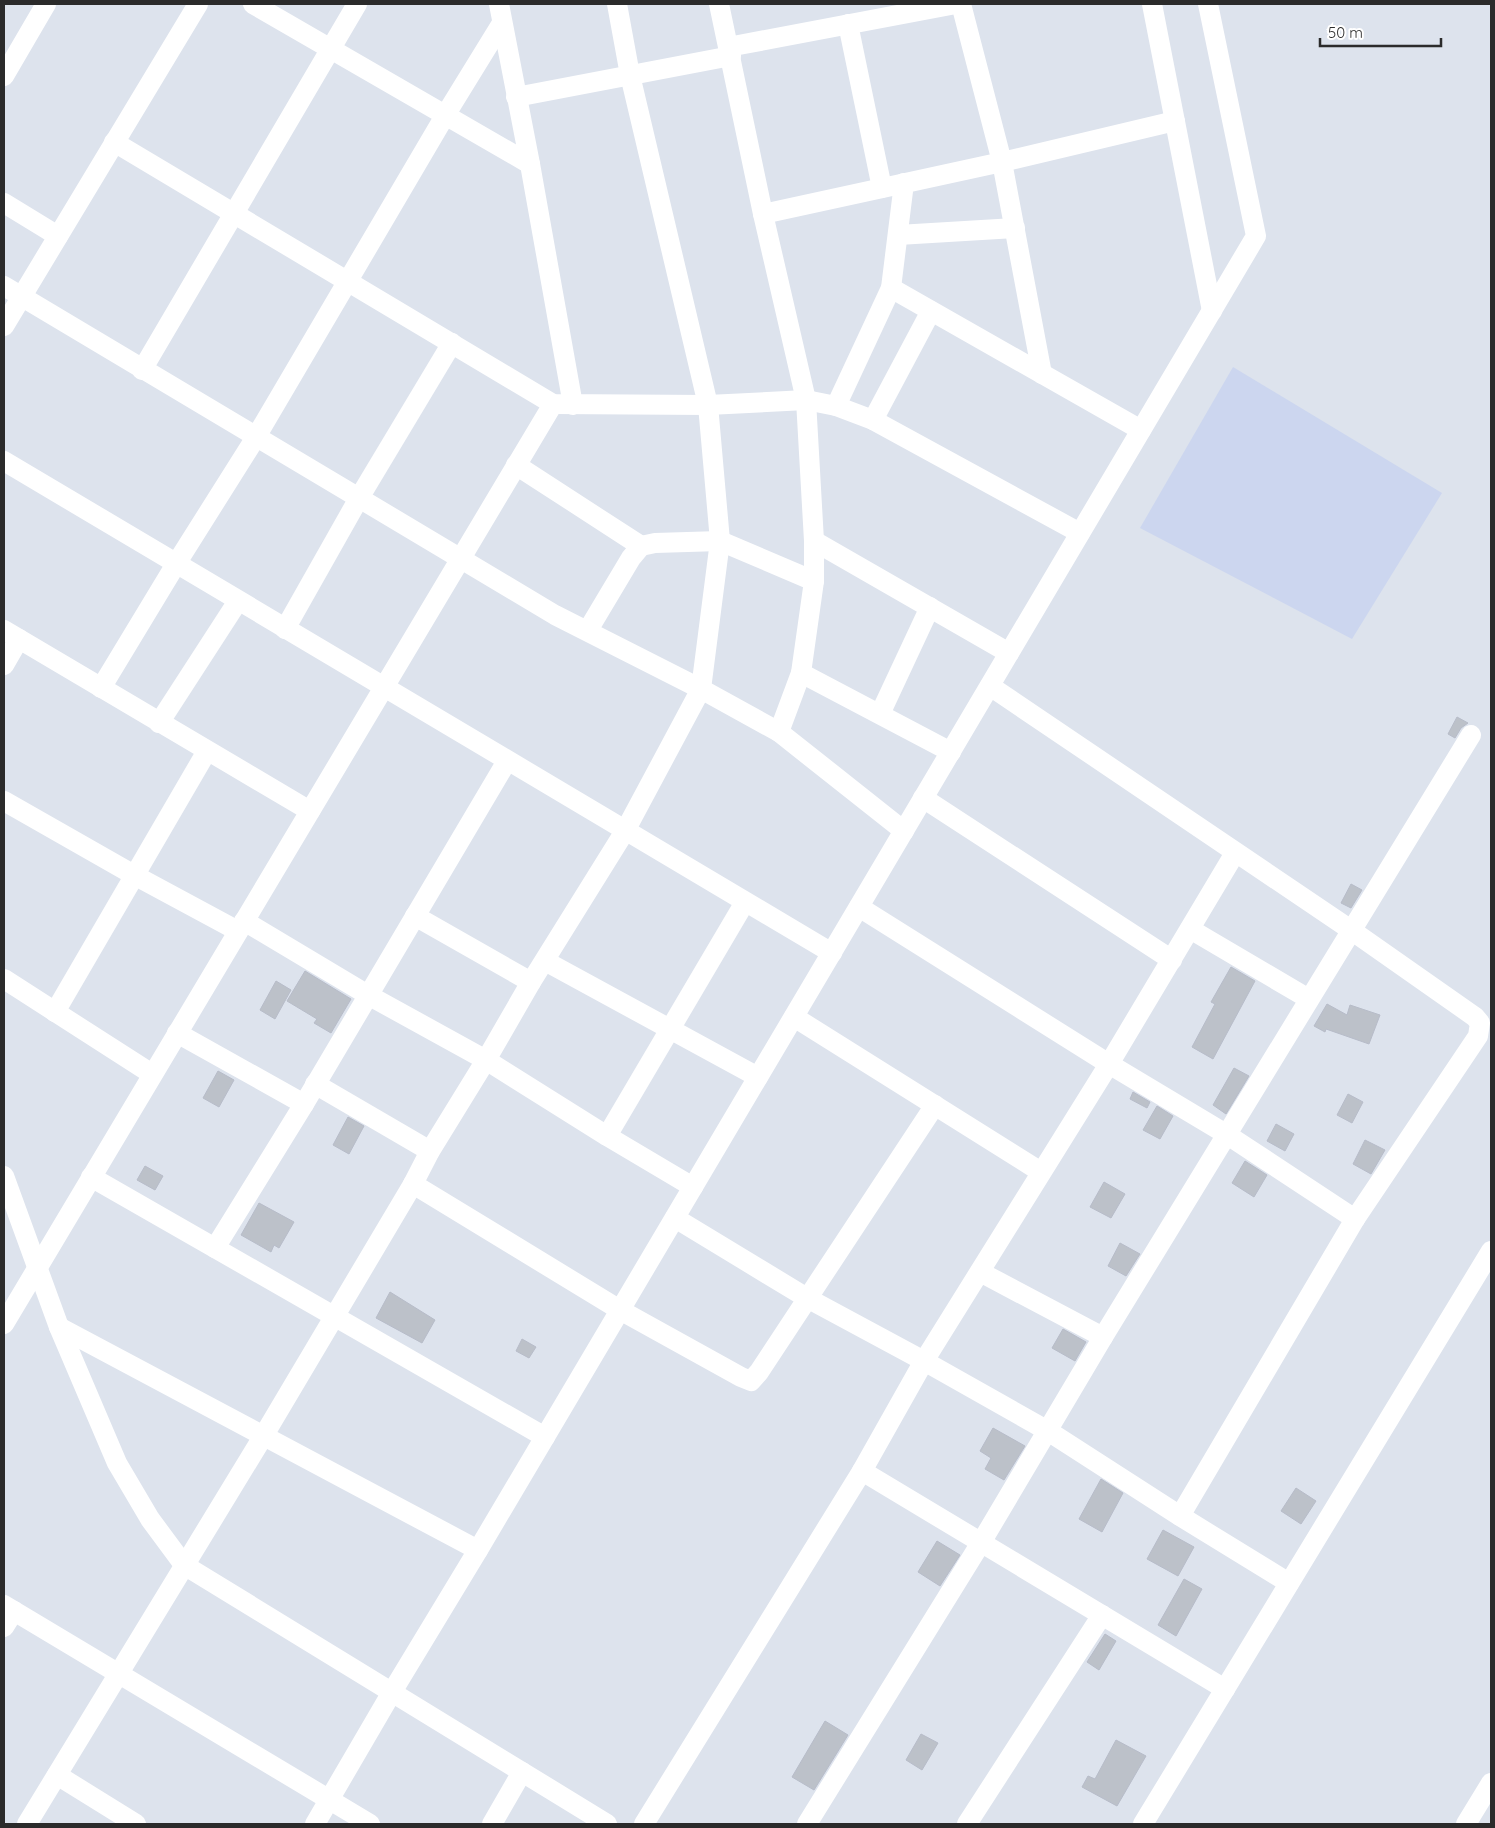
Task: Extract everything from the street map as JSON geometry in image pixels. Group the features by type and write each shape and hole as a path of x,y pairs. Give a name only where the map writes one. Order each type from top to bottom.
{"street":[{"path":"4,76 46,4"},
{"path":"4,326 12,291 58,236 198,4"},
{"path":"253,4 530,164"},
{"path":"142,370 357,4"},
{"path":"499,4 573,405"},
{"path":"27,1824 264,1435 531,982 625,831 701,689 720,541 708,405 630,75 617,4"},
{"path":"719,4 763,214 806,400 814,541 814,582 801,673 779,732"},
{"path":"516,97 630,75 729,52 856,17 956,4"},
{"path":"961,4 1002,162 1042,374"},
{"path":"1152,4 1212,311"},
{"path":"315,1824 1256,236 1208,4"},
{"path":"856,17 882,188"},
{"path":"101,688 256,437 446,114 502,23"},
{"path":"763,214 1002,162 1175,121"},
{"path":"114,142 553,404 708,405 806,400 836,406 873,420 1080,533"},
{"path":"836,406 890,288 904,183"},
{"path":"4,203 58,236"},
{"path":"898,235 1015,228"},
{"path":"890,288 1141,430"},
{"path":"12,291 555,615 588,630 701,689 779,732 904,831"},
{"path":"873,420 931,311"},
{"path":"286,629 358,498 452,343"},
{"path":"4,1324 553,404"},
{"path":"4,462 832,953"},
{"path":"516,466 640,546"},
{"path":"588,630 640,546 655,542 720,541 814,582"},
{"path":"814,541 1009,653"},
{"path":"159,723 238,601"},
{"path":"880,714 930,607"},
{"path":"4,665 12,635 310,811"},
{"path":"801,673 951,752"},
{"path":"990,686 1351,930 1475,1017 1480,1023 1478,1036 1355,1219 1180,1516"},
{"path":"806,1824 982,1542 1226,1134 1471,735"},
{"path":"55,1012 207,751"},
{"path":"215,1248 304,1104 507,761"},
{"path":"923,798 1172,960"},
{"path":"4,801 134,875 241,926 486,1060 693,1188"},
{"path":"644,1824 862,1471 924,1361 1109,1064 1235,853"},
{"path":"607,1136 744,902"},
{"path":"858,907 1109,1064 1226,1134 1355,1219"},
{"path":"415,916 531,982"},
{"path":"1190,929 1309,999"},
{"path":"545,961 758,1077"},
{"path":"4,979 152,1074"},
{"path":"794,1016 1041,1172"},
{"path":"177,1033 304,1104"},
{"path":"315,1084 430,1151"},
{"path":"413,1184 620,1310 740,1377 752,1380 935,1105"},
{"path":"4,1176 36,1269 117,1463 150,1519 184,1565 607,1824"},
{"path":"91,1177 545,1437"},
{"path":"675,1218 807,1298 1048,1431 1289,1583"},
{"path":"1142,1824 1491,1251"},
{"path":"980,1272 1103,1337"},
{"path":"59,1327 478,1550"},
{"path":"862,1471 1225,1689"},
{"path":"7,1614 119,1674 370,1824"},
{"path":"966,1824 1102,1615"},
{"path":"492,1824 522,1772"},
{"path":"57,1775 136,1824"},
{"path":"1466,1824 1491,1783"}],"shaded area":[{"path":"1233,367 1442,493 1352,639 1140,528"}],"building":[{"path":"1457,717 1468,723 1461,728 1455,738 1448,734"},
{"path":"1351,884 1362,890 1351,908 1341,903"},
{"path":"1231,967 1255,981 1213,1059 1192,1047 1215,1004 1211,1002"},
{"path":"305,971 351,999 331,1033 314,1023 317,1019 287,1001"},
{"path":"276,981 291,990 275,1019 260,1010"},
{"path":"1327,1004 1347,1015 1350,1005 1380,1015 1369,1044 1326,1029 1325,1032 1314,1026"},
{"path":"1234,1068 1249,1076 1226,1114 1213,1105"},
{"path":"218,1071 234,1080 219,1107 203,1098"},
{"path":"1133,1092 1150,1102 1147,1108 1130,1099"},
{"path":"1348,1094 1363,1102 1352,1123 1337,1115"},
{"path":"1157,1106 1173,1116 1160,1139 1143,1130"},
{"path":"348,1117 364,1126 349,1154 333,1145"},
{"path":"1276,1124 1294,1134 1285,1151 1267,1141"},
{"path":"1365,1140 1385,1150 1371,1174 1353,1164"},
{"path":"1245,1161 1267,1175 1254,1197 1232,1183"},
{"path":"145,1166 163,1176 155,1190 137,1180"},
{"path":"1104,1182 1125,1194 1111,1218 1090,1207"},
{"path":"259,1203 294,1222 279,1248 274,1245 271,1252 241,1235"},
{"path":"1120,1243 1140,1254 1126,1276 1108,1266"},
{"path":"390,1292 435,1320 422,1343 376,1318"},
{"path":"1063,1329 1086,1342 1075,1361 1052,1348"},
{"path":"522,1339 536,1347 529,1358 516,1351"},
{"path":"993,1428 1025,1446 1004,1480 985,1469 991,1458 980,1451"},
{"path":"1101,1479 1123,1493 1102,1532 1079,1519"},
{"path":"1296,1488 1316,1501 1301,1524 1281,1511"},
{"path":"1163,1530 1194,1547 1178,1576 1147,1559"},
{"path":"937,1541 960,1555 940,1586 918,1572"},
{"path":"1184,1579 1202,1589 1176,1636 1158,1625"},
{"path":"1105,1634 1116,1641 1099,1670 1087,1662"},
{"path":"825,1721 848,1735 814,1790 792,1777"},
{"path":"921,1734 938,1743 922,1770 906,1760"},
{"path":"1116,1740 1146,1756 1117,1806 1082,1787 1088,1776 1095,1779"}]}
